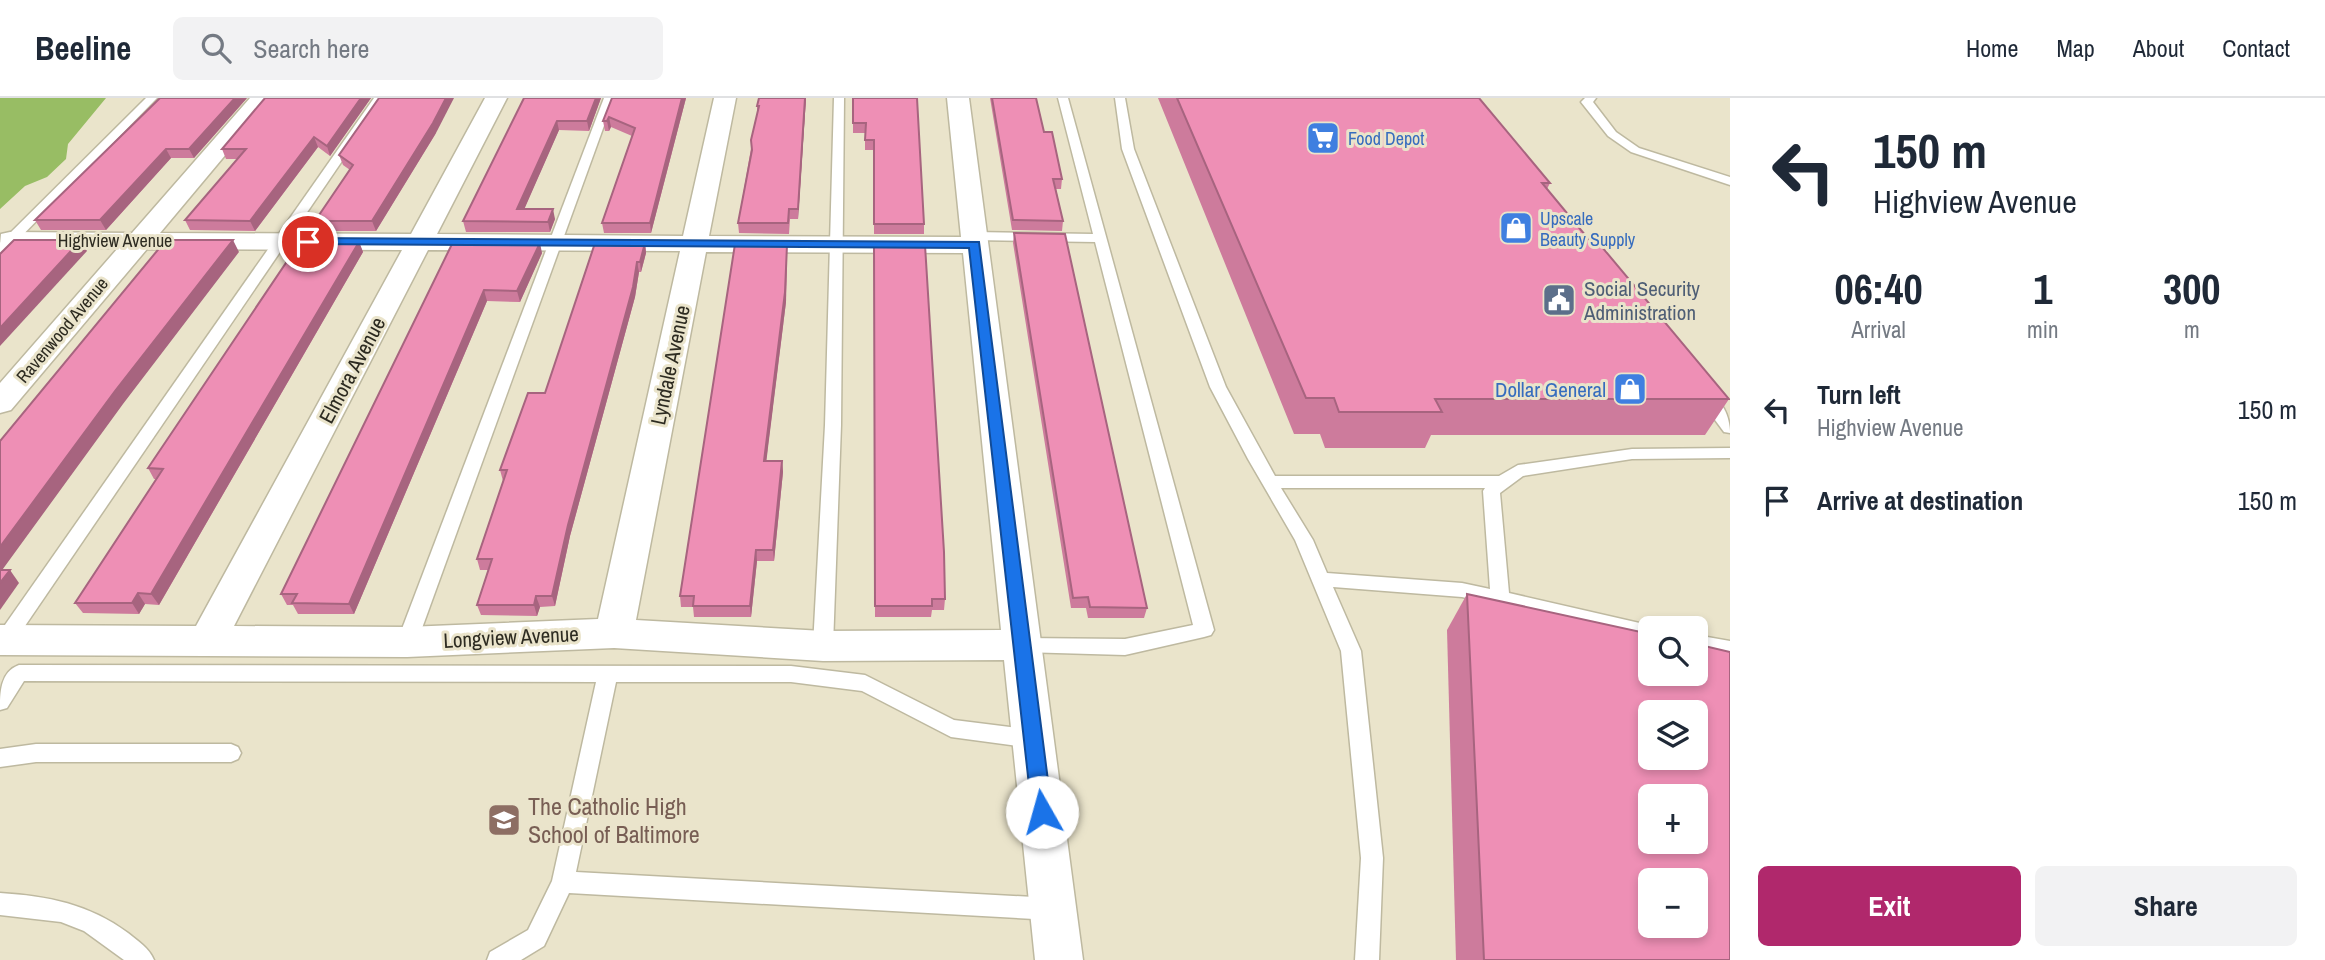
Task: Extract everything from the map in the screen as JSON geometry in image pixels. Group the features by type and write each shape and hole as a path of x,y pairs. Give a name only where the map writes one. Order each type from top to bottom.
{"street":[{"name":"Ravenwood Avenue","path":"0,403 262,98"},
{"name":"Elmora Avenue","path":"207,642 496,98"},
{"name":"Lyndale Avenue","path":"614,633 725,98"},
{"path":"957,98 1059,960"},
{"name":"Highview Avenue","path":"5,245 139,240 696,244 974,240"},
{"name":"Longview Avenue","path":"2,640 407,642 614,633 823,646 1022,645"}],"lane":[{"path":"5,245 152,98"},
{"path":"2,640 380,98"},
{"path":"407,642 609,98"},
{"path":"823,646 833,425 839,98"},
{"path":"1022,645 1125,647 1205,630 1063,98"},
{"path":"1120,98 1128,149 1218,387 1304,540 1351,651 1372,858 1367,960"},
{"path":"1591,98 1587,102 1601,122 1612,134 1635,150 1730,181"},
{"path":"974,240 1099,237"},
{"path":"1697,384 1730,428"},
{"path":"1500,599 1491,491 1518,471 1632,454 1730,453"},
{"path":"1270,482 1502,482"},
{"path":"1321,579 1462,590 1638,629"},
{"path":"1708,644 1730,649"},
{"path":"0,702 19,673 791,674 865,683 951,728 1033,739"},
{"path":"499,960 536,938 563,882 608,674"},
{"path":"0,758 36,753 231,752"},
{"path":"563,882 1053,909"},
{"path":"0,904 52,907 82,917 114,935 142,960"}],"green space":[{"path":"0,98 106,98 68,144 66,159 47,177 25,186 0,209"}],"building":[{"path":"160,98 235,98 189,149 166,149 100,220 35,220"},
{"path":"265,98 361,98 327,146 314,137 250,221 185,220 246,149 222,149"},
{"path":"379,98 446,98 372,221 315,221 353,165 339,155"},
{"path":"524,98 596,98 587,121 557,121 517,209 553,209 548,222 463,221"},
{"path":"612,98 682,98 650,223 602,223 635,128 609,117 607,121 603,121"},
{"path":"759,98 805,98 798,209 789,209 788,223 738,223"},
{"path":"853,98 917,98 924,224 874,224 874,140 865,140 866,123 853,123"},
{"path":"992,98 1036,98 1044,132 1052,132 1062,179 1053,179 1063,221 1013,220"},
{"path":"1177,98 1479,98 1550,183 1542,183 1595,247 1602,247 1729,399 1435,399 1442,412 1339,412 1334,398 1306,398"},
{"path":"1014,233 1065,234 1147,608 1090,607 1088,597 1073,598"},
{"path":"14,240 81,240 0,328 0,254"},
{"path":"166,240 233,240 115,391 0,547 0,441"},
{"path":"300,242 359,242 151,594 138,593 132,603 75,603 163,469 148,468"},
{"path":"453,242 540,243 517,291 484,290 349,604 292,603 297,594 281,594"},
{"path":"595,243 645,243 640,262 637,262 633,287 568,525 552,596 536,596 534,605 477,605 492,559 477,559 507,470 500,470 528,393 545,393"},
{"path":"735,244 787,245 785,292 764,461 782,461 773,550 756,550 750,606 693,606 694,596 680,596"},
{"path":"874,245 925,245 945,599 932,599 932,606 875,606"},
{"path":"0,570 10,570 0,583"},
{"path":"1467,594 1638,631 1638,686 1708,686 1708,647 1730,652 1730,960 1484,960"}],"place":[{"name":"Food Depot","path":"1323,138"},
{"name":"Upscale Beauty Supply","path":"1516,228"},
{"name":"Social Security Administration","path":"1559,300"},
{"name":"Dollar General","path":"1630,389"},
{"name":"The Catholic High School of Baltimore","path":"504,820"}],"route":[{"path":"308,242 975,245 1042,812"}]}
